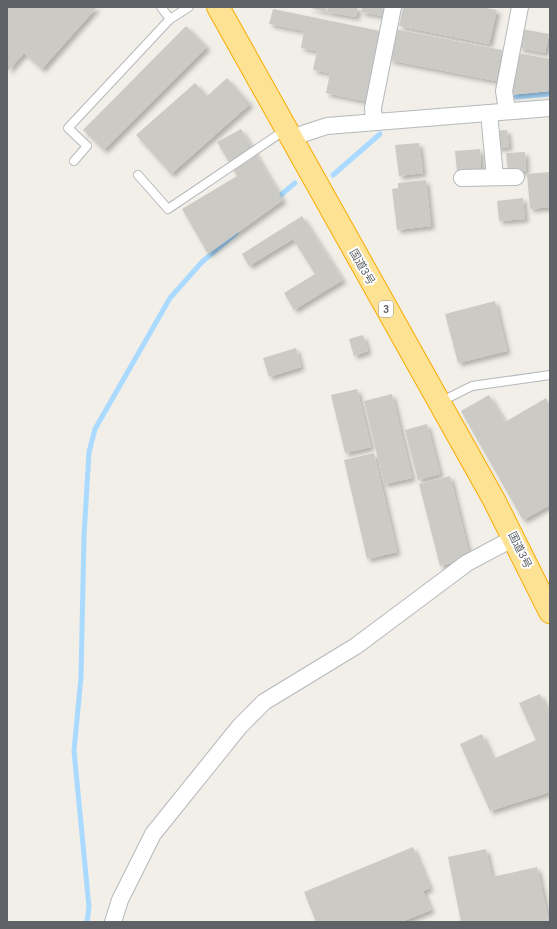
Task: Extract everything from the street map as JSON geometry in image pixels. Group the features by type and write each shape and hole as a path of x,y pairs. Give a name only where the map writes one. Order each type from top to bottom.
{"highway":[{"name":"国道3号","path":"218,7 514,538 550,612"}],"street":[{"path":"374,122 374,108 393,7"},
{"path":"507,111 504,91 520,7"},
{"path":"288,134 327,126 550,108"},
{"path":"489,113 495,177"},
{"path":"462,178 516,177"},
{"path":"113,922 120,900 153,834 240,726 264,702 356,646 467,563 514,538"}],"lane":[{"path":"162,7 170,19"},
{"path":"74,160 87,146 68,128 170,19 189,7"},
{"path":"138,175 168,209 288,134"},
{"path":"439,402 472,386 550,375"}],"building":[{"path":"7,7 97,7 42,69 24,53 8,71"},
{"path":"307,7 327,7 326,12"},
{"path":"328,7 358,7 356,17 327,12"},
{"path":"362,7 385,7 383,16 361,12"},
{"path":"403,7 480,7 497,10 489,44 399,26"},
{"path":"273,9 380,31 365,101 326,93 330,73 313,70 317,51 301,48 304,31 269,24"},
{"path":"186,26 207,47 104,150 83,130"},
{"path":"395,29 502,50 496,81 389,60"},
{"path":"522,29 549,34 545,53 519,48"},
{"path":"517,53 550,59 550,80 548,91 509,95"},
{"path":"227,78 250,104 171,174 136,135 195,83 207,96"},
{"path":"241,129 283,200 208,254 182,209 237,176 217,142"},
{"path":"507,130 509,147 497,148 495,131"},
{"path":"419,143 423,173 399,176 395,145"},
{"path":"480,149 481,170 457,172 455,151"},
{"path":"525,152 526,171 508,173 506,153"},
{"path":"550,172 550,207 530,209 527,174"},
{"path":"426,180 431,226 397,230 392,189 398,188 398,183"},
{"path":"523,198 525,219 499,221 497,201"},
{"path":"302,216 343,280 294,310 284,293 315,274 293,239 249,266 242,254"},
{"path":"495,301 507,351 458,363 445,314"},
{"path":"363,335 368,351 354,356 349,339"},
{"path":"296,348 301,367 269,377 263,358"},
{"path":"357,389 371,447 345,453 331,395"},
{"path":"392,394 412,478 384,484 364,401"},
{"path":"489,395 505,422 546,398 550,406 550,505 523,520 461,411"},
{"path":"427,424 440,474 418,480 405,430"},
{"path":"374,453 397,552 367,559 344,460"},
{"path":"450,476 470,558 440,566 419,484"},
{"path":"540,694 550,716 550,792 490,811 460,744 482,734 493,759 536,740 519,703"},
{"path":"413,847 430,888 423,891 431,910 401,922 316,922 304,892"},
{"path":"486,849 492,877 537,867 549,922 461,922 448,857"}],"waterway":[{"path":"516,97 550,94"},
{"path":"333,175 380,134"},
{"path":"276,199 295,183"},
{"path":"87,922 89,907 74,751 81,677 84,536 89,452 95,429 170,298 202,262 236,233"}]}
